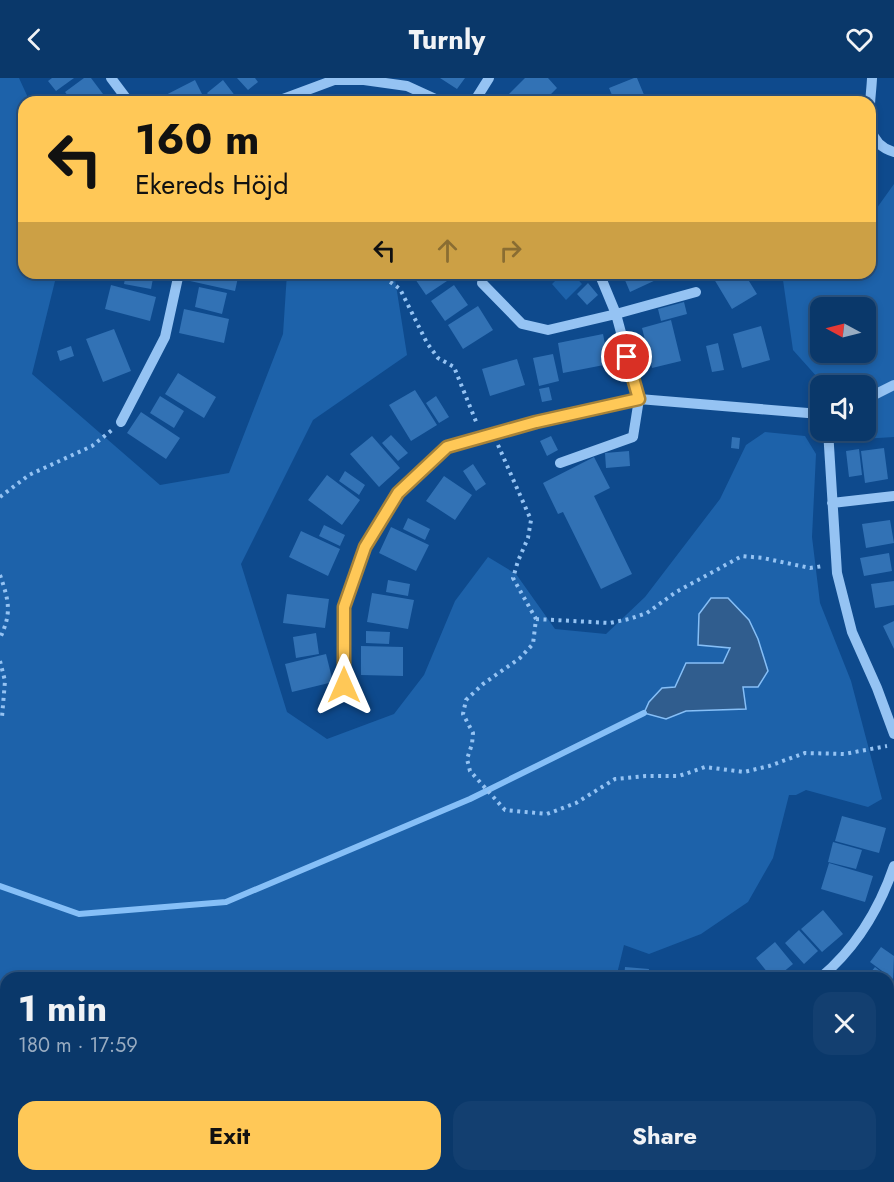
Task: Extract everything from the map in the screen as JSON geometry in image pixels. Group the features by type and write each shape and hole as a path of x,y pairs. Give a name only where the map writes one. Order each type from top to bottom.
{"street":[{"path":"111,78 124,96"},
{"path":"478,96 489,78"},
{"path":"872,78 872,96"},
{"path":"291,96 334,80 364,80 407,86 429,96"},
{"path":"876,143 894,152"},
{"path":"121,422 165,337 178,279"},
{"path":"560,463 633,437 639,399 616,315 601,279"},
{"path":"482,283 522,324 548,330 616,315 696,292"},
{"path":"876,394 894,385"},
{"path":"344,685 344,607 365,547 398,493 447,447 536,422 639,399 810,413"},
{"path":"829,441 837,564 852,632 894,734"},
{"path":"832,503 894,496"},
{"path":"826,972 852,946 879,905 894,866"}],"path":[{"path":"386,279 400,289 427,343 438,358 454,367 477,424 493,434 531,520 528,538 513,578 536,619 532,644 520,658 483,684 466,700 463,714 473,733 467,759 470,771 505,810 547,814 576,803 615,779 679,776 705,768 744,772 806,753 844,754 894,745"},
{"path":"0,497 29,475 92,446 121,422"},
{"path":"536,619 610,623 629,619 647,613 676,592 742,556 810,568 837,564"},
{"path":"0,575 7,594 8,621 0,638"},
{"path":"0,661 5,681 2,717"}],"shaded area":[{"path":"0,78 19,78 27,96 18,96 18,279 56,279 32,374 160,485 229,473 283,334 287,279 395,279 407,355 313,420 241,564 287,712 327,739 394,714 424,675 455,601 488,557 516,574 555,629 606,634 645,597 720,499 746,445 765,432 805,436 816,454 812,537 820,603 851,681 882,799 868,807 806,790 796,795 789,795 773,858 748,902 701,934 649,954 624,945 617,972 0,972"},
{"path":"894,184 894,437 876,438 876,375 815,375 793,350 783,279 876,279 876,209"},
{"path":"557,279 577,279 582,284 566,300 552,284"},
{"path":"711,598 728,598 749,620 758,639 768,671 758,687 743,687 746,709 686,711 666,719 644,713 649,702 662,688 675,687 686,663 723,663 730,648 698,645 699,614"}],"building":[{"path":"52,78 74,78 56,91 48,81"},
{"path":"84,78 91,78 104,96 68,96 65,92"},
{"path":"237,78 255,78 258,82 248,90"},
{"path":"440,78 465,78 457,89"},
{"path":"525,78 548,78 557,88 549,96 507,96"},
{"path":"637,78 644,96 612,96 609,88"},
{"path":"195,80 203,96 164,96"},
{"path":"223,80 235,96 209,96 207,93"},
{"path":"125,279 153,279 151,289 124,284"},
{"path":"190,279 238,279 235,291 190,281"},
{"path":"415,279 450,279 426,295"},
{"path":"625,279 658,279 630,292"},
{"path":"714,279 748,279 757,294 732,309"},
{"path":"588,283 598,295 587,305 577,294"},
{"path":"111,285 156,297 150,321 105,309"},
{"path":"454,285 468,305 445,321 431,301"},
{"path":"199,287 227,293 222,314 195,307"},
{"path":"684,302 687,314 661,321 658,309"},
{"path":"478,306 493,330 463,349 448,325"},
{"path":"184,309 229,319 224,343 179,333"},
{"path":"671,320 681,361 652,368 642,328"},
{"path":"761,326 770,360 742,368 733,334"},
{"path":"114,329 131,371 103,382 86,339"},
{"path":"603,334 609,364 563,373 558,343"},
{"path":"718,343 724,370 712,372 706,346"},
{"path":"71,346 74,356 60,361 57,351"},
{"path":"553,354 559,381 539,386 533,358"},
{"path":"517,359 525,385 490,396 482,369"},
{"path":"178,373 216,397 204,418 165,394"},
{"path":"549,387 552,400 542,402 539,389"},
{"path":"415,390 437,425 411,441 389,405"},
{"path":"160,396 184,411 174,428 150,413"},
{"path":"436,396 449,417 439,423 426,403"},
{"path":"141,412 180,438 166,459 127,433"},
{"path":"391,435 408,453 398,461 382,443"},
{"path":"372,436 400,468 379,487 350,454"},
{"path":"551,436 558,450 547,456 540,441"},
{"path":"732,437 740,438 739,449 731,448"},
{"path":"884,448 888,479 865,483 861,451"},
{"path":"859,449 862,475 849,477 846,451"},
{"path":"629,451 630,466 606,468 605,453"},
{"path":"594,457 610,488 594,496 632,574 601,589 563,512 558,514 543,483"},
{"path":"473,464 486,484 476,491 463,471"},
{"path":"345,471 365,485 359,495 339,481"},
{"path":"327,475 360,500 342,525 308,500"},
{"path":"444,476 472,495 455,520 426,501"},
{"path":"408,518 430,529 425,540 403,529"},
{"path":"890,520 894,543 866,548 862,524"},
{"path":"324,525 345,535 340,546 319,536"},
{"path":"391,527 429,545 416,571 379,553"},
{"path":"301,531 340,549 328,576 289,557"},
{"path":"889,553 892,571 864,576 860,558"},
{"path":"388,580 410,584 408,596 386,592"},
{"path":"894,581 894,605 875,608 871,584"},
{"path":"372,593 414,600 408,629 367,622"},
{"path":"287,594 329,599 325,628 283,623"},
{"path":"894,621 894,649 883,626"},
{"path":"366,631 390,632 389,644 366,643"},
{"path":"316,633 319,654 296,658 293,637"},
{"path":"361,646 403,647 403,676 361,675"},
{"path":"326,654 333,682 292,692 285,664"},
{"path":"842,816 886,828 879,853 835,841"},
{"path":"833,842 862,850 856,869 828,862"},
{"path":"829,863 873,876 865,902 821,889"},
{"path":"823,910 843,934 822,952 801,929"},
{"path":"799,930 818,951 804,964 785,943"},
{"path":"775,942 793,964 783,972 767,972 756,958"},
{"path":"881,947 894,956 893,972 884,972 870,962"},
{"path":"625,967 649,969 649,972 625,972"},
{"path":"875,967 881,972 871,972"},
{"path":"741,970 741,972 712,972"}],"waterway":[{"path":"0,886 79,914 226,902 470,799 644,713"}],"route":[{"path":"344,685 344,607 365,547 398,493 447,447 536,422 639,399 627,357"}]}
